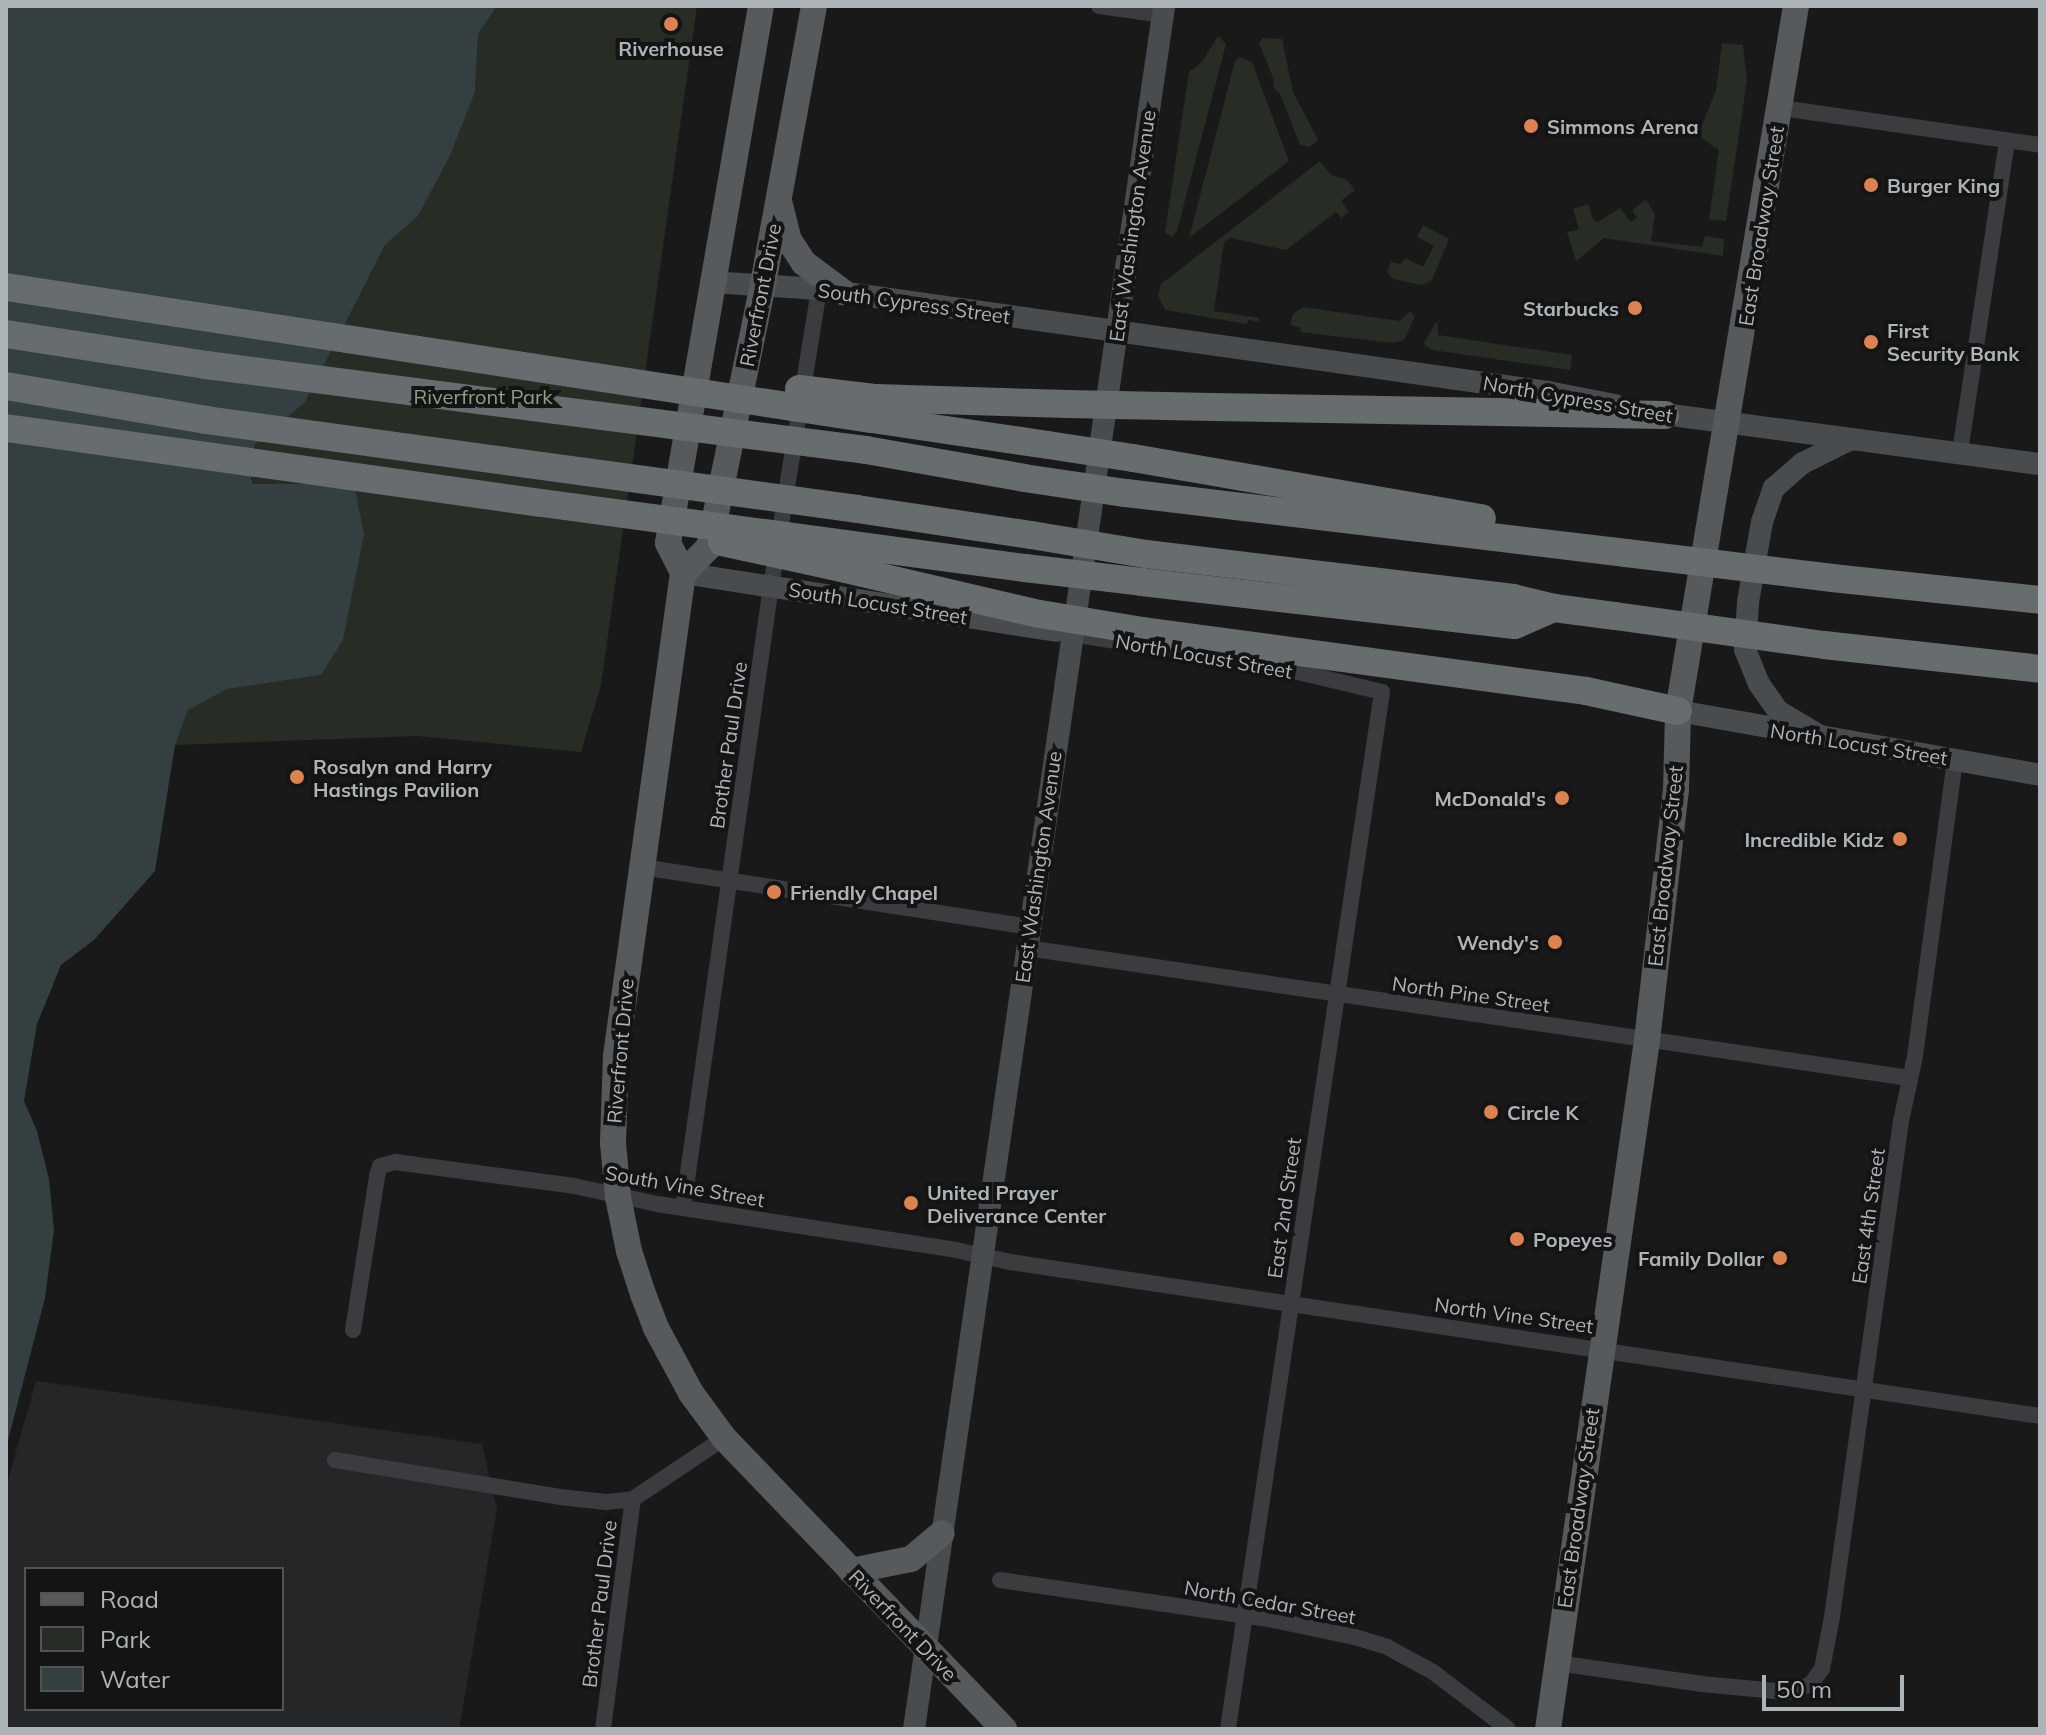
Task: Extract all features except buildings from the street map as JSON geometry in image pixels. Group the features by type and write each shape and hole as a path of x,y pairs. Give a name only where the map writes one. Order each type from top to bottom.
{"highway":[{"path":"6,287 709,392 731,381 1048,445 1548,530 1626,553"},
{"path":"6,334 268,374 866,450 1126,493 2040,600"},
{"path":"6,386 206,420 857,509 1146,554 1513,598 1554,608 1824,645 2040,669"},
{"path":"874,408 1068,404 1665,415"},
{"path":"6,428 542,503 849,557 1025,568 1515,625 1554,608"},
{"path":"849,557 1040,614 1143,631 1586,691 1678,711"}],"main road":[{"name":"Riverfront Drive","path":"761,6 668,543 683,573 614,1086 613,1143 618,1197 629,1251 656,1328 691,1393 724,1438 1004,1729"},
{"name":"Riverfront Drive","path":"683,573 709,547 763,284 814,6"},
{"name":"East Broadway Street","path":"1548,1729 1647,1040 1676,790 1678,711 1796,6"},
{"name":"East Washington Avenue","path":"914,1729 1164,10"},
{"path":"778,195 789,240 804,263 831,291"},
{"name":"South Cypress Street","path":"711,282 831,291 1117,331"},
{"name":"North Cypress Street","path":"1117,331 1548,392 1665,415 2040,464"},
{"path":"1820,736 1778,711 1759,684 1745,650 1748,602 1762,522 1774,488 1803,463 1852,439"},
{"name":"South Locust Street","path":"683,573 1072,634"},
{"name":"North Locust Street","path":"1678,711 1768,730 1820,736 2040,775"},
{"path":"851,1571 911,1559 942,1533"}],"street":[{"path":"1099,6 1164,10"},
{"path":"1781,108 2040,145"},
{"path":"1960,452 2007,141"},
{"name":"Brother Paul Drive","path":"683,1208 771,586 831,291"},
{"name":"North Locust Street","path":"1072,634 1277,667 1382,692"},
{"name":"East 2nd Street","path":"1228,1729 1382,692"},
{"name":"East 4th Street","path":"1557,1663 1702,1684 1787,1692 1811,1684 1817,1678 1825,1659 1832,1617 1862,1387 1955,759"},
{"name":"North Pine Street","path":"642,867 728,880 1335,994 1909,1078"},
{"name":"South Vine Street","path":"353,1330 380,1166 395,1162 574,1186 683,1208 982,1255"},
{"name":"North Vine Street","path":"982,1255 2040,1416"},
{"name":"Brother Paul Drive","path":"603,1729 633,1499 724,1438"},
{"path":"335,1460 560,1497 606,1502 633,1499"},
{"name":"North Cedar Street","path":"1000,1580 1244,1616 1387,1647 1433,1672 1508,1729"}],"shaded area":[{"path":"36,1381 482,1444 497,1509 459,1729 6,1729 6,1487"}],"green space":[{"name":"Riverfront Park","path":"497,6 697,6 601,685 581,752 417,736 175,745 188,709 227,689 321,675 249,471 255,444 305,401 385,245 418,216 450,156 475,92 478,34"},
{"path":"1218,36 1226,44 1177,231 1171,237 1165,232 1189,72 1202,62"},
{"path":"1263,38 1282,39 1293,92 1318,140 1309,147 1300,145 1280,94 1273,87 1274,80 1259,43"},
{"path":"1722,43 1743,45 1747,80 1726,221 1709,219 1719,150 1698,136 1716,90"},
{"path":"1240,57 1252,62 1289,161 1189,238 1235,61"},
{"path":"1320,161 1331,175 1347,180 1355,190 1341,201 1349,212 1341,218 1336,212 1286,250 1230,238 1224,242 1214,311 1259,318 1259,322 1248,320 1247,324 1165,310 1158,296 1161,284"},
{"path":"1646,200 1655,214 1651,241 1702,247 1705,236 1724,239 1723,256 1604,238 1576,261 1567,232 1579,230 1573,209 1588,204 1593,219 1598,222 1620,208 1631,222 1637,218 1632,210"},
{"path":"1423,225 1449,239 1432,280 1422,285 1393,279 1387,271 1391,262 1401,264 1405,258 1423,267 1434,246 1417,237"},
{"path":"1303,307 1400,321 1410,311 1415,316 1404,340 1392,343 1300,332 1301,328 1290,325 1293,314"},
{"path":"1437,321 1438,335 1572,355 1570,370 1432,350 1423,344"}],"water":[{"path":"6,6 497,6 478,34 475,92 450,156 418,216 385,245 305,402 255,444 249,471 253,484 354,484 364,534 343,640 321,675 227,689 188,710 175,745 155,871 94,940 61,965 37,1024 24,1101 37,1131 49,1179 54,1230 45,1298 6,1448"}],"place":[{"name":"Riverhouse","path":"671,24"},
{"name":"Simmons Arena","path":"1531,126"},
{"name":"Burger King","path":"1871,185"},
{"name":"Starbucks","path":"1635,308"},
{"name":"First Security Bank","path":"1871,342"},
{"name":"Rosalyn and Harry Hastings Pavilion","path":"297,777"},
{"name":"McDonald's","path":"1562,798"},
{"name":"Incredible Kidz","path":"1900,839"},
{"name":"Friendly Chapel","path":"774,892"},
{"name":"Wendy's","path":"1555,942"},
{"name":"Circle K","path":"1491,1112"},
{"name":"United Prayer Deliverance Center","path":"911,1203"},
{"name":"Popeyes","path":"1517,1239"},
{"name":"Family Dollar","path":"1780,1258"}]}
